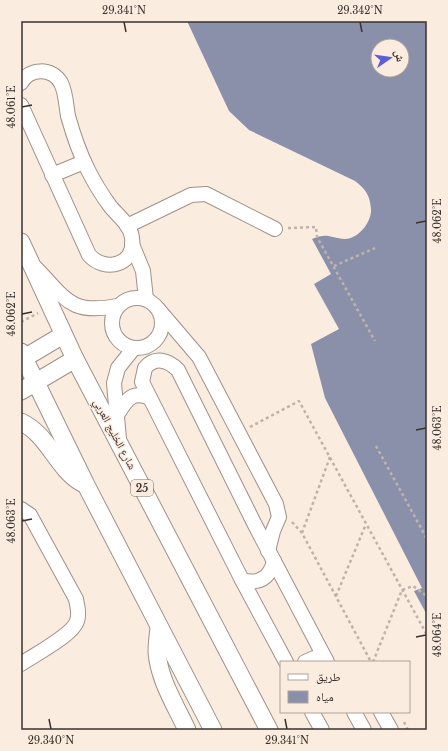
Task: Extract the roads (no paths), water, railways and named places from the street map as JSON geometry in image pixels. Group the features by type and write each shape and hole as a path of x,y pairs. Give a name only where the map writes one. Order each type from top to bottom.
{"main road":[{"name":"شارع الخليج العربي","path":"21,242 75,359 269,730"},
{"path":"63,335 22,357 28,387 86,485 159,628 214,730"},
{"path":"28,387 75,359"},
{"path":"21,422 41,437 64,469 86,485"},
{"path":"159,628 158,653 162,673 168,690 188,730"}],"lane":[{"path":"21,83 27,76 39,71 45,72 56,78 64,93 72,128 84,162 103,196 127,226 132,238 132,244 128,256 117,264 105,265 93,260 86,250 21,105"},
{"path":"52,174 84,162"},
{"path":"127,226 191,195 201,194 214,198 276,229"},
{"path":"132,244 143,271 146,299"},
{"path":"30,263 72,304 90,310 117,306 131,298 146,299 158,310 199,357 276,504 279,518 273,530 268,575 256,582 242,580"},
{"path":"117,306 111,320 115,336 127,346 134,348 142,348 150,344 158,336 162,325 158,310"},
{"path":"119,444 114,383 116,374 123,361 134,348"},
{"path":"285,661 242,580 142,382 143,372 148,364 155,361 167,362 173,365 180,374 271,556 327,661"},
{"path":"117,415 129,398 140,395 150,398"},
{"path":"21,509 30,515 76,599 79,612 77,622 68,633 21,664"},
{"path":"307,661 314,658 327,661"},
{"path":"313,713 322,730"},
{"path":"355,713 364,730"},
{"path":"382,713 391,730"}],"water":[{"path":"187,21 427,21 427,615 414,591 422,588 325,398 311,344 339,329 314,284 331,274 312,239 325,236 345,239 360,233 367,224 371,214 368,197 365,190 355,181 249,130 229,111"}]}
